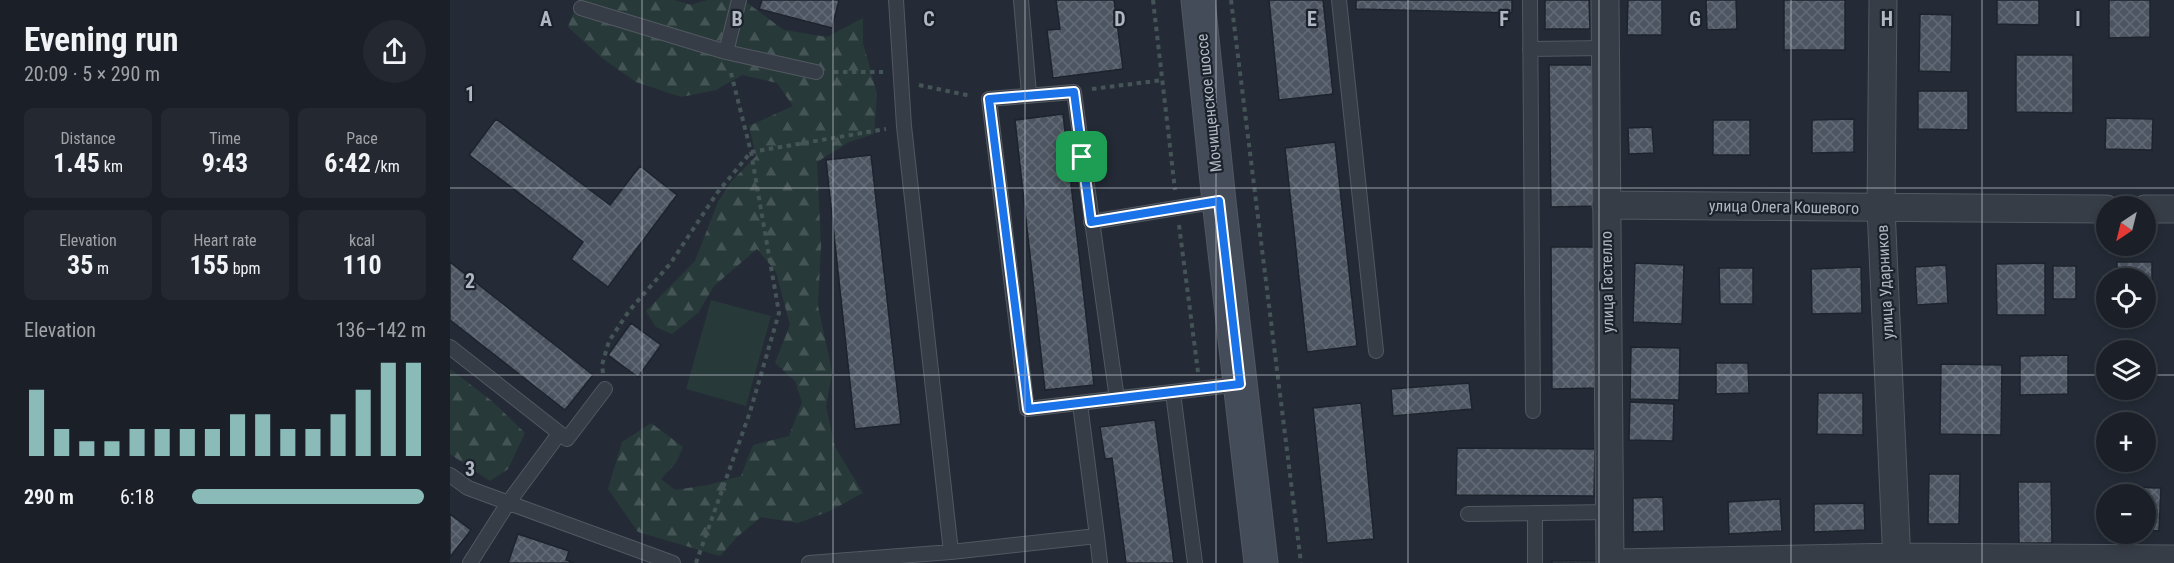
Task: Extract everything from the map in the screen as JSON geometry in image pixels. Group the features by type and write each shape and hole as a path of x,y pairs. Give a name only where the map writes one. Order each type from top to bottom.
{"main road":[{"name":"Мочищенское шоссе","path":"1198,0 1219,201 1262,563"}],"street":[{"name":"улица Гастелло","path":"1605,0 1610,563"},
{"name":"улица Ударников","path":"1883,0 1881,208 1897,560"},
{"name":"улица Олега Кошевого","path":"1606,205 2096,209"},
{"path":"2156,209 2174,209"},
{"path":"1617,563 2174,559"}],"lane":[{"path":"726,52 739,0"},
{"path":"896,0 904,126 951,552"},
{"path":"1021,0 1029,94"},
{"path":"1339,0 1376,351"},
{"path":"1530,0 1533,411"},
{"path":"581,8 726,52 816,72"},
{"path":"1530,49 1605,48"},
{"path":"1117,399 1074,92 989,99 1028,409 1080,404 1240,384"},
{"path":"1091,222 1219,201"},
{"path":"450,346 567,439 605,389"},
{"path":"1173,393 1195,563"},
{"path":"1080,404 1100,563"},
{"path":"470,563 508,503 559,434"},
{"path":"450,475 468,488 673,563"},
{"path":"1468,514 1610,512"},
{"path":"1535,513 1535,563"},
{"path":"809,563 951,552 1097,536"}],"path":[{"path":"1231,0 1301,563"},
{"path":"696,563 750,412 778,314 751,152 726,52"},
{"path":"816,72 902,77 989,99"},
{"path":"1074,92 1163,80"},
{"path":"605,389 602,365 609,341 629,311 670,264 717,192 751,152 904,126"}],"green space":[{"path":"578,0 675,0 691,5 707,0 743,0 784,30 827,37 863,18 863,43 877,94 874,134 849,142 817,162 821,246 818,306 832,372 826,407 835,447 863,493 830,511 798,523 761,517 737,537 720,556 638,532 608,489 622,442 651,423 683,447 676,463 661,479 675,490 708,485 741,476 753,445 789,436 802,402 795,381 775,363 790,325 776,272 757,249 714,286 698,313 672,334 656,327 646,311 695,261 718,202 731,182 756,156 749,126 793,106 777,83 742,75 716,90 681,97 636,82 602,58 568,27"},
{"path":"711,300 771,316 746,406 686,389"},
{"path":"450,369 492,401 525,433 508,469 490,481 450,454"}],"building":[{"path":"762,0 839,0 832,28 759,9"},
{"path":"1056,0 1114,0 1123,69 1053,78 1047,30 1060,29"},
{"path":"1269,0 1323,0 1333,94 1279,100"},
{"path":"1356,0 1512,0 1512,13 1356,9"},
{"path":"1545,0 1589,0 1590,29 1545,29"},
{"path":"1628,0 1662,0 1662,35 1627,35"},
{"path":"1706,0 1736,0 1737,29 1707,30"},
{"path":"1784,0 1845,0 1845,50 1784,50"},
{"path":"1997,0 2039,0 2039,25 1997,24"},
{"path":"2109,0 2150,0 2150,37 2109,38"},
{"path":"1920,14 1952,15 1951,72 1919,71"},
{"path":"2016,55 2073,55 2073,113 2016,112"},
{"path":"1549,65 1594,65 1595,206 1551,207"},
{"path":"1918,91 1968,91 1968,130 1918,129"},
{"path":"1063,114 1094,385 1045,390 1015,120"},
{"path":"2106,118 2153,119 2152,150 2105,149"},
{"path":"496,119 610,205 640,166 677,195 608,287 571,259 583,242 469,155"},
{"path":"1854,119 1854,152 1812,153 1812,120"},
{"path":"1713,120 1750,120 1750,155 1713,155"},
{"path":"1652,127 1654,153 1629,154 1628,128"},
{"path":"1335,142 1357,346 1307,352 1285,148"},
{"path":"871,155 901,424 855,429 826,160"},
{"path":"1551,247 1595,247 1597,388 1552,389"},
{"path":"450,262 593,375 565,410 450,320"},
{"path":"2117,262 2152,262 2152,268 2117,268"},
{"path":"1635,263 1684,265 1682,324 1633,322"},
{"path":"2045,263 2045,315 1997,315 1996,264"},
{"path":"1946,265 1948,303 1917,305 1915,267"},
{"path":"2053,266 2076,266 2076,299 2053,299"},
{"path":"1861,267 1862,313 1812,314 1811,269"},
{"path":"1719,268 1753,268 1753,304 1720,304"},
{"path":"631,323 661,345 638,377 608,355"},
{"path":"1631,347 1680,348 1679,400 1630,399"},
{"path":"2068,355 2068,394 2020,395 2020,356"},
{"path":"1716,363 1748,363 1749,393 1716,394"},
{"path":"1941,364 2002,365 2001,435 1940,434"},
{"path":"1469,383 1472,409 1393,416 1391,389"},
{"path":"1818,393 1863,393 1863,435 1817,434"},
{"path":"1630,402 1674,404 1673,441 1629,440"},
{"path":"1361,403 1374,539 1327,543 1313,408"},
{"path":"1155,420 1174,563 1126,563 1112,458 1105,459 1100,427"},
{"path":"1457,448 1595,449 1594,496 1456,495"},
{"path":"1929,474 1960,474 1959,524 1928,524"},
{"path":"2018,482 2051,482 2052,543 2019,543"},
{"path":"2156,488 2161,488 2159,531 2156,531"},
{"path":"1663,497 1664,531 1633,532 1633,498"},
{"path":"1780,499 1782,531 1729,534 1728,502"},
{"path":"1864,503 1865,530 1814,532 1814,504"},
{"path":"450,514 471,530 450,557"},
{"path":"518,534 569,551 566,560 574,563 508,563"},
{"path":"1552,561 1597,561 1597,563 1552,563"}],"route":[{"path":"1074,92 1082,157 1091,222 1219,201 1240,384 1028,409 989,99 1074,92"}]}
